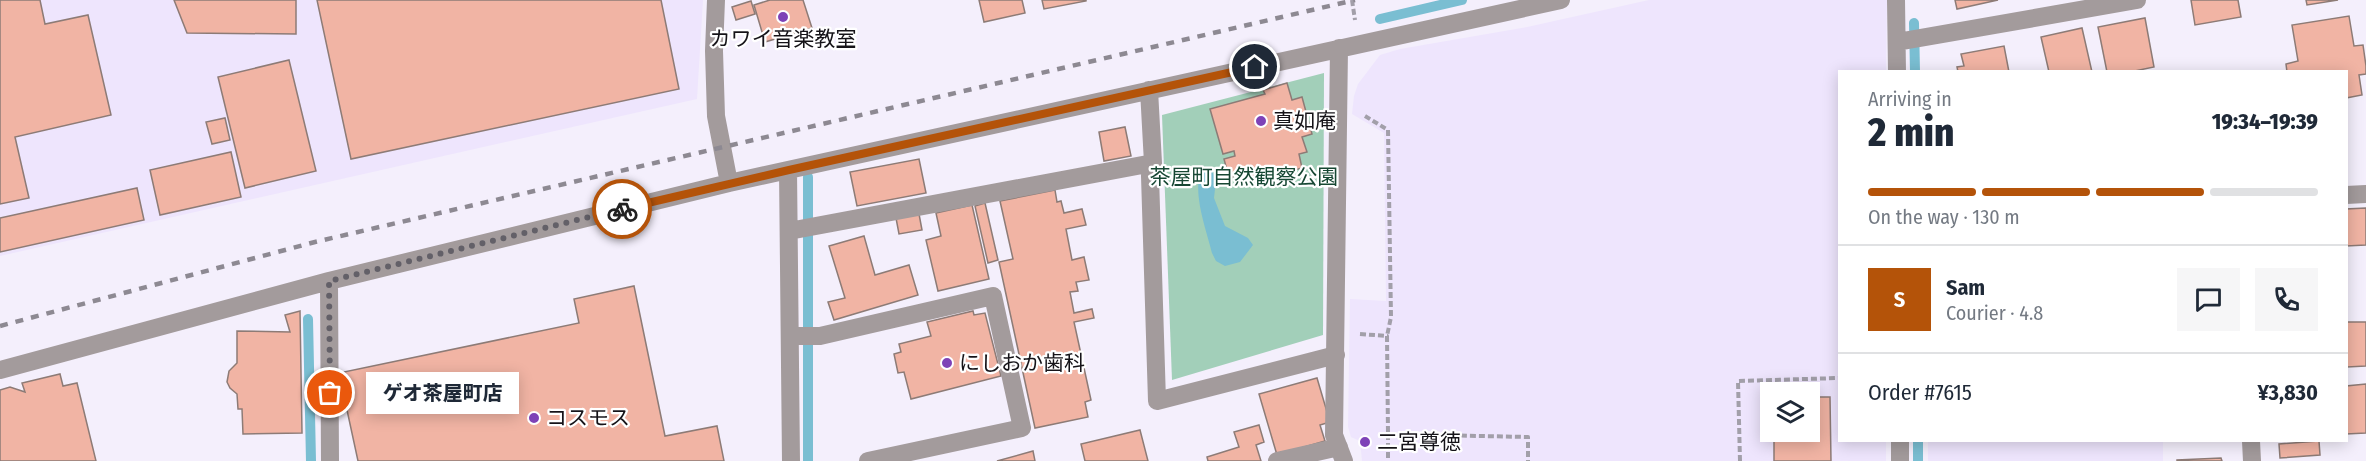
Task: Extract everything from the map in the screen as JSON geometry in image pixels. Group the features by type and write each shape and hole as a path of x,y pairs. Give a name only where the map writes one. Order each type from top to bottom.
{"street":[{"path":"716,0 714,51 716,116 729,183"},
{"path":"0,370 329,281 729,183 1562,0"},
{"path":"1896,0 1902,41 1897,70"},
{"path":"1902,41 2137,0"},
{"path":"1277,460 1342,454 1334,435 1339,48"},
{"path":"1149,90 1153,163 1150,176 1157,401 1336,355"},
{"path":"802,229 1153,163"},
{"path":"789,170 802,229 791,461"},
{"path":"2348,195 2366,194"},
{"path":"329,281 330,461"},
{"path":"796,336 820,336 993,296 1022,428 868,461"},
{"path":"1900,442 1900,461"},
{"path":"2251,442 2252,461"}],"path":[{"path":"1352,0 1356,22"},
{"path":"1339,99 1388,130 1391,317 1387,336 1388,461"},
{"path":"1336,333 1387,336"},
{"path":"1740,461 1738,381 1838,378"},
{"path":"1388,434 1528,437 1528,461"}],"shaded area":[{"path":"0,0 703,0 697,99 0,256"},
{"path":"1649,0 1887,0 1886,70 1838,70 1838,442 1886,442 1886,461 1831,461 1830,398 1820,398 1820,382 1760,382 1760,442 1774,442 1774,461 1362,461 1360,441 1351,437 1348,427 1350,299 1386,301 1384,133 1352,114 1358,84 1380,55 1400,49 1527,27"},
{"path":"1928,442 2163,442 2163,461 1928,461"}],"green space":[{"name":"茶屋町自然観察公園","path":"1324,73 1323,335 1172,380 1162,115"}],"water":[{"path":"1203,170 1212,170 1216,180 1214,198 1225,226 1248,238 1253,245 1240,262 1225,266 1216,261 1212,253 1199,198 1199,178"}],"building":[{"path":"0,0 40,0 45,24 88,15 111,115 15,137 29,198 0,204"},
{"path":"174,0 296,0 296,34 187,33"},
{"path":"317,0 661,0 679,89 351,159"},
{"name":"カワイ音楽教室","path":"770,0 803,0 812,28 765,42 754,5"},
{"path":"979,0 1022,0 1025,13 984,22"},
{"path":"1042,0 1086,0 1086,1 1044,9"},
{"path":"1955,0 1998,0 1957,9"},
{"path":"2191,0 2238,0 2241,17 2195,25"},
{"path":"2306,0 2338,0 2307,5"},
{"path":"751,1 755,14 736,20 732,7"},
{"path":"2349,16 2354,46 2363,45 2366,74 2359,75 2362,95 2348,98 2348,70 2287,70 2286,64 2298,61 2292,25"},
{"path":"2145,18 2154,67 2140,70 2107,70 2098,27"},
{"path":"2082,28 2092,70 2049,70 2041,37"},
{"path":"2004,46 2009,70 1958,70 1957,67 1964,66 1961,54"},
{"path":"289,60 316,171 245,188 218,77"},
{"name":"真如庵","path":"1287,83 1292,100 1302,97 1312,134 1302,137 1307,152 1299,154 1302,168 1242,184 1240,175 1229,178 1224,159 1235,156 1234,151 1223,154 1210,109 1265,94 1263,90"},
{"path":"225,118 230,140 212,144 206,122"},
{"path":"1125,127 1131,156 1104,161 1099,132"},
{"path":"231,152 241,197 160,215 150,170"},
{"path":"919,159 926,193 857,206 850,172"},
{"path":"137,188 144,220 0,252 0,218"},
{"path":"1055,190 1057,202 1061,201 1064,213 1082,209 1086,225 1066,229 1072,260 1084,257 1089,280 1076,282 1078,291 1070,292 1074,313 1092,309 1094,318 1074,322 1091,400 1085,402 1088,417 1035,428 999,262 1013,259 1000,201"},
{"path":"985,203 998,260 988,263 975,206"},
{"path":"972,205 989,279 938,291 926,240 941,236 936,213"},
{"path":"2366,208 2366,245 2348,246 2348,209"},
{"path":"919,214 922,230 899,234 896,218"},
{"path":"864,236 875,275 909,265 918,295 834,320 828,302 845,298 829,246"},
{"path":"634,286 665,436 717,426 724,461 358,461 339,373 579,323 574,299"},
{"path":"300,311 302,433 243,434 242,409 238,409 237,394 227,382 229,371 237,363 237,331 290,332 285,315"},
{"name":"にしおか歯科","path":"973,311 974,315 985,313 1001,376 911,399 904,372 898,373 894,354 901,352 899,344 931,336 927,322"},
{"path":"2348,322 2366,322 2366,366 2348,367"},
{"path":"60,374 63,386 77,383 96,461 0,461 0,390 10,387 25,392 22,383"},
{"path":"1317,378 1330,422 1320,425 1325,441 1277,455 1259,394"},
{"path":"2366,384 2366,433 2348,434 2348,386"},
{"path":"1820,397 1830,397 1831,461 1774,461 1774,442 1820,442"},
{"path":"1259,425 1264,442 1256,445 1261,461 1208,461 1207,457 1239,447 1234,432"},
{"path":"1140,430 1148,461 1085,461 1081,444"},
{"path":"2319,442 2320,455 2280,458 2279,444"},
{"path":"1033,451 1035,461 997,461"},
{"path":"2221,458 2222,461 2177,461 2177,460"}],"waterway":[{"path":"1380,19 1462,0"},
{"path":"1914,23 1915,70"},
{"path":"808,177 808,461"},
{"path":"308,319 311,461"},
{"path":"1918,442 1918,461"}],"railway":[{"path":"0,326 315,242 1355,0"}],"way so far":[{"path":"330,393 329,281 622,209"}],"place":[{"name":"カワイ音楽教室","path":"783,17"},
{"name":"真如庵","path":"1261,121"},
{"name":"にしおか歯科","path":"947,363"},
{"name":"ゲオ茶屋町店","path":"330,393"},
{"name":"コスモス","path":"534,418"},
{"name":"二宮尊徳","path":"1365,442"}],"route":[{"path":"622,209 729,183 1255,67"}]}
